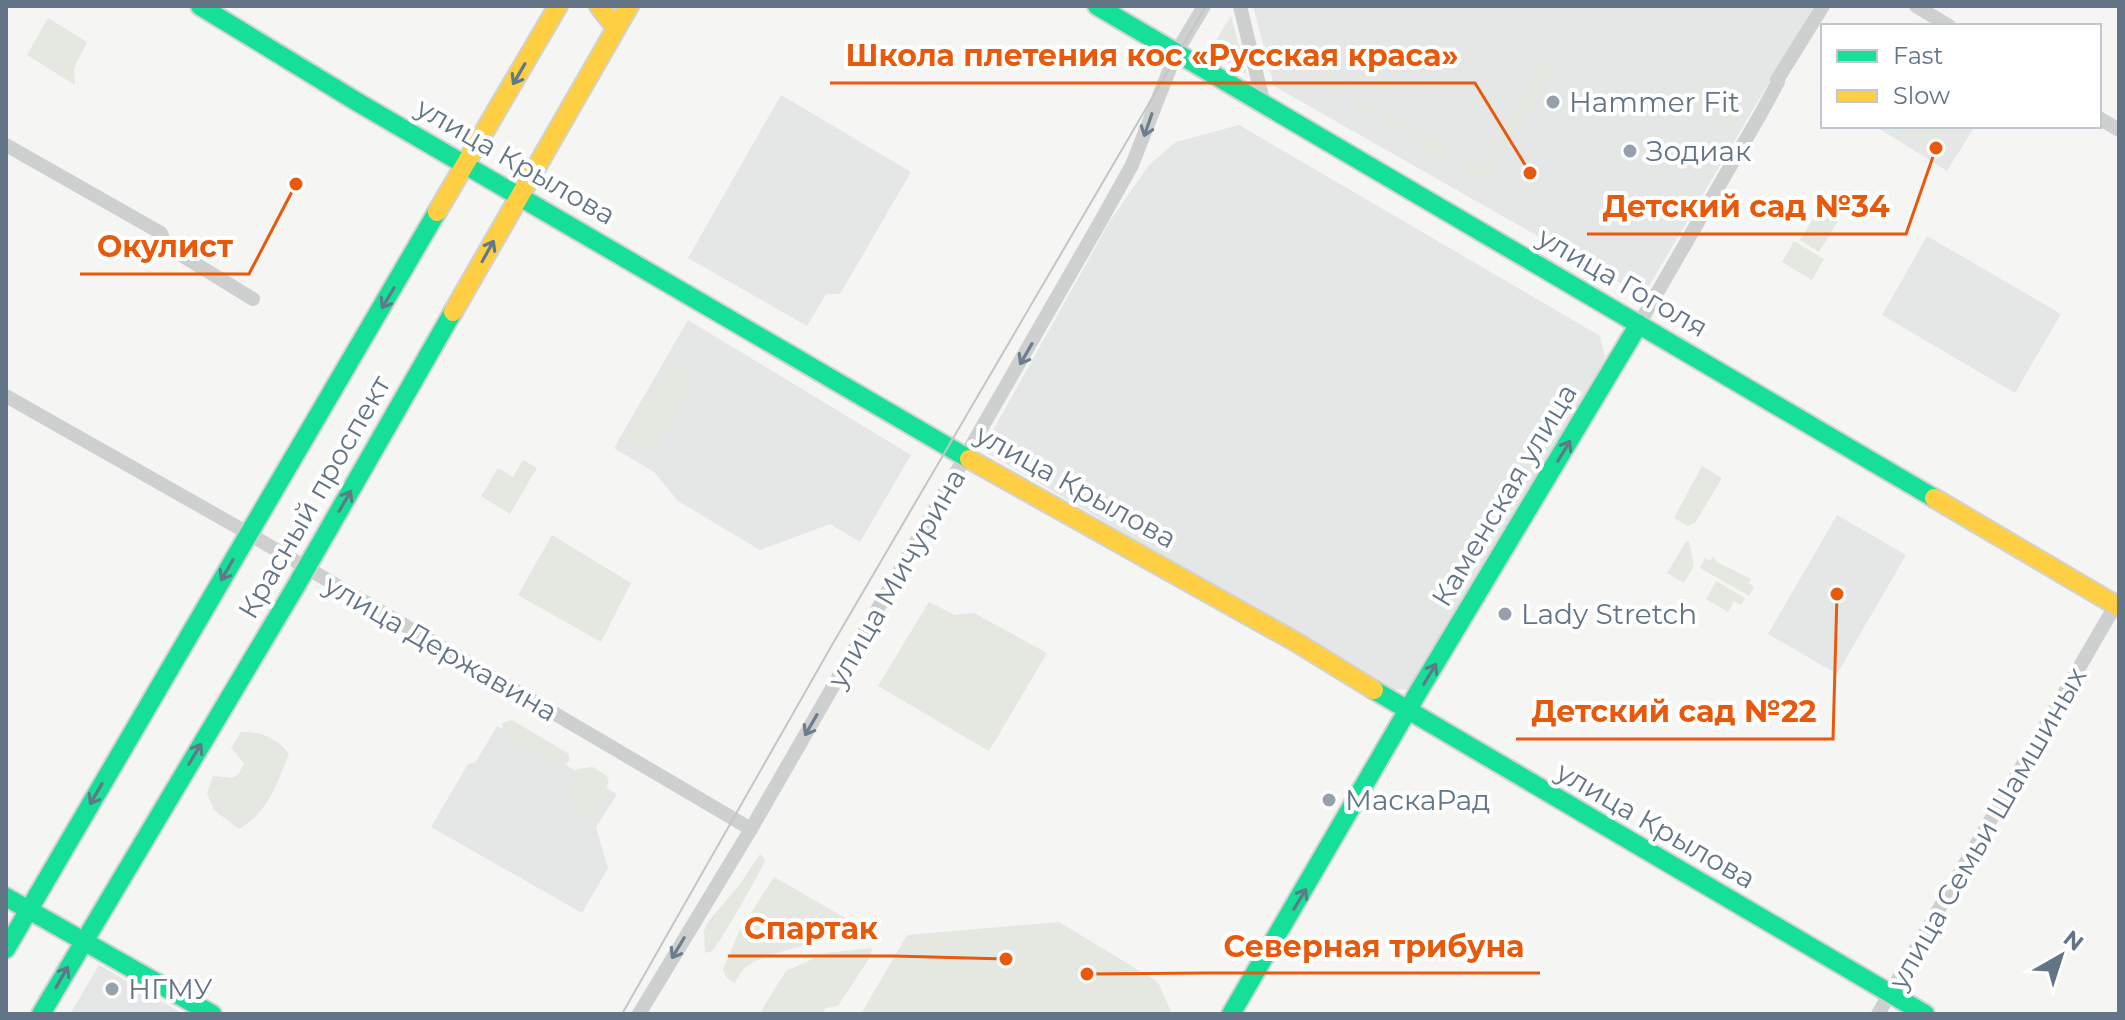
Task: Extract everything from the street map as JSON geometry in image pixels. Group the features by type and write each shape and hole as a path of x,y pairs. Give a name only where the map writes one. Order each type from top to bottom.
{"main road":[{"name":"улица Крылова","path":"200,6 467,166 967,457 1296,642 1925,1014"},
{"name":"Красный проспект","path":"6,949 558,6"},
{"path":"599,6 616,28"},
{"name":"Красный проспект","path":"41,1014 305,568 629,6"},
{"name":"улица Гоголя","path":"1103,10 2118,604"},
{"name":"Каменская улица","path":"1231,1014 1639,324"},
{"path":"6,897 212,1014"}],"street":[{"path":"1103,10 1128,6"},
{"name":"улица Мичурина","path":"639,1014 751,829 1132,165 1176,53 1204,6"},
{"path":"1240,6 1264,105"},
{"name":"Каменская улица","path":"1639,324 1760,115 1777,80 1823,6"},
{"path":"1916,6 1946,24"},
{"path":"2101,119 2119,130"},
{"path":"6,145 161,233 165,245 253,299"},
{"name":"улица Державина","path":"6,396 249,534 751,829"},
{"name":"улица Семьи Шамшиных","path":"1878,1014 2015,775 2118,604"}],"shaded area":[{"path":"1253,6 1814,6 1643,296 1274,86"},
{"path":"1231,16 1247,75 1209,52"},
{"path":"48,18 87,42 74,68 75,85 27,55"},
{"path":"1322,43 1333,47 1331,70 1346,88 1336,95 1313,79 1308,68"},
{"path":"1544,60 1555,67 1487,179 1481,180 1460,168 1462,156 1482,167"},
{"path":"1356,94 1450,148 1447,153 1438,156 1421,145 1422,140 1417,136 1410,139 1402,133 1400,125 1391,127 1381,121 1381,114 1375,112 1371,115 1356,107 1353,98"},
{"path":"1706,94 1736,113 1740,123 1736,129 1722,128 1725,119 1695,111"},
{"path":"781,95 911,172 840,294 826,294 807,326 688,258"},
{"path":"1239,125 1600,336 1605,357 1601,366 1409,690 1391,689 982,450 1110,221 1148,166 1176,142"},
{"path":"1878,128 1974,128 1947,171"},
{"path":"1897,128 1923,128 1950,145 1943,156"},
{"path":"1825,200 1844,211 1819,252 1800,240"},
{"path":"1927,236 2061,314 2015,393 1882,315"},
{"path":"1794,241 1824,259 1812,280 1782,262"},
{"path":"688,320 911,455 860,542 830,524 760,550 678,501 654,472 614,448"},
{"path":"668,363 694,378 652,452 626,436"},
{"path":"523,460 537,468 510,514 481,496 498,468 513,477"},
{"path":"1702,466 1722,478 1695,523 1688,526 1674,518"},
{"path":"1837,515 1906,555 1837,674 1768,634"},
{"path":"552,535 631,583 601,642 518,595"},
{"path":"1689,541 1694,566 1684,583 1667,573"},
{"path":"1713,557 1751,579 1749,583 1754,587 1749,596 1700,568 1705,558 1710,561"},
{"path":"1716,581 1745,598 1741,605 1734,601 1728,612 1706,599"},
{"path":"929,602 955,615 974,613 1047,653 989,751 878,686"},
{"path":"512,720 569,754 569,761 562,767 503,734 502,723"},
{"path":"497,726 617,794 596,827 608,868 582,913 431,827 468,764 475,763"},
{"path":"241,732 268,737 289,754 265,806 239,829 214,810 207,793 213,776 232,778 238,775 244,763 231,748"},
{"path":"593,767 607,776 609,782 602,812 590,825 565,795 577,769"},
{"path":"760,854 765,860 749,892 716,946 705,953 704,931 708,922"},
{"path":"774,877 868,931 755,961 734,983 726,977 723,969 739,932"},
{"path":"1059,922 1158,982 1172,1014 861,1014 907,935"},
{"path":"872,948 870,957 838,1006 826,1008 821,1014 767,1014 761,1011 786,971 826,953"},
{"name":"НГМУ","path":"99,965 183,1014 70,1014"}],"tram line":[{"path":"622,1014 832,645 1206,6"}],"traffic: fast":[{"path":"200,6 359,103 969,459"},
{"path":"1097,6 1934,498"},
{"path":"6,949 437,212"},
{"path":"41,1014 296,586 453,312"},
{"path":"1231,1014 1420,689 1639,324"},
{"path":"1374,690 1925,1014"},
{"path":"6,897 212,1014"}],"traffic: slow":[{"path":"437,212 558,6"},
{"path":"599,6 616,28"},
{"path":"453,312 629,6"},
{"path":"969,459 1296,642 1374,690"},
{"path":"1934,498 2119,607"}],"place":[{"name":"Hammer Fit","path":"1553,102"},
{"name":"Детский сад №34","path":"1936,148"},
{"name":"Зодиак","path":"1630,151"},
{"name":"Школа плетения кос «Русская краса»","path":"1530,173"},
{"name":"Окулист","path":"296,184"},
{"name":"Детский сад №22","path":"1837,594"},
{"name":"Lady Stretch","path":"1505,614"},
{"name":"МаскаРад","path":"1329,800"},
{"name":"Спартак","path":"1006,959"},
{"name":"Северная трибуна","path":"1087,974"},
{"name":"НГМУ","path":"112,989"}]}
